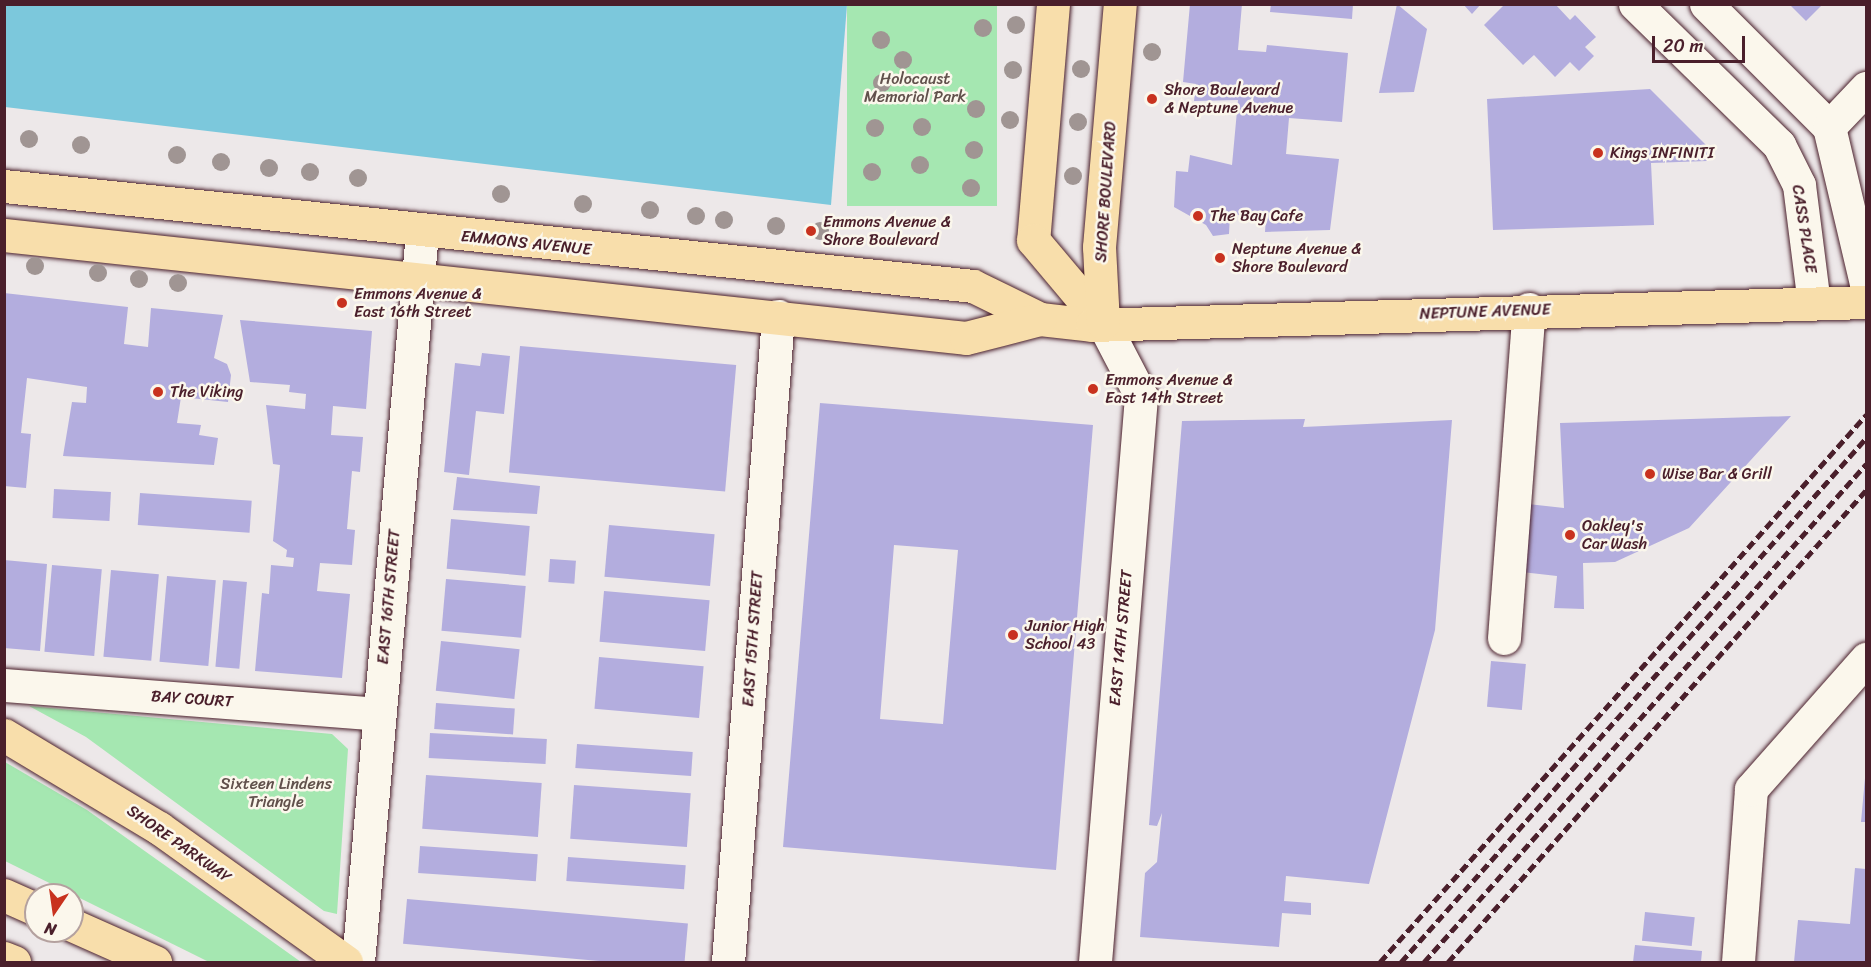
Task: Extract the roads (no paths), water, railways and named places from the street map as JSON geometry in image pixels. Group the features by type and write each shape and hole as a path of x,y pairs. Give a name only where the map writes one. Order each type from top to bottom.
{"main road":[{"path":"1053,4 1034,240 1103,323"},
{"name":"SHORE BOULEVARD","path":"1103,323 1099,247 1120,4"},
{"name":"EMMONS AVENUE","path":"4,186 422,232 973,286 1040,319"},
{"name":"EMMONS AVENUE","path":"4,235 418,276 966,338 1040,319 1103,323"},
{"name":"NEPTUNE AVENUE","path":"1103,323 1173,326 1529,309 1866,302"},
{"name":"SHORE PARKWAY","path":"4,735 159,828 346,963"},
{"path":"4,895 24,904"},
{"path":"84,930 155,963"},
{"path":"4,958 14,963"}],"street":[{"name":"CASS PLACE","path":"1635,4 1779,145 1799,185 1814,303"},
{"path":"1706,4 1829,127 1866,283"},
{"path":"1829,127 1866,88"},
{"name":"EAST 16TH STREET","path":"358,963 422,232"},
{"path":"1504,638 1529,309"},
{"name":"EAST 15TH STREET","path":"728,963 778,316"},
{"name":"EAST 14TH STREET","path":"1095,963 1141,396 1103,323"},
{"path":"1738,963 1751,789 1866,659"},
{"name":"BAY COURT","path":"4,685 379,714"}],"water":[{"path":"5,4 847,5 831,205 5,107"}],"railway":[{"path":"1380,962 1866,415"},
{"path":"1401,962 1866,438"},
{"path":"1424,962 1866,464"},
{"path":"1448,962 1866,490"}],"place":[{"name":"Shore Boulevard & Neptune Avenue","path":"1152,99"},
{"name":"Kings INFINITI","path":"1598,153"},
{"name":"The Bay Cafe","path":"1198,216"},
{"name":"Emmons Avenue & Shore Boulevard","path":"811,231"},
{"name":"Neptune Avenue & Shore Boulevard","path":"1220,258"},
{"name":"Emmons Avenue & East 16th Street","path":"342,303"},
{"name":"Emmons Avenue & East 14th Street","path":"1093,389"},
{"name":"The Viking","path":"158,392"},
{"name":"Wise Bar & Grill","path":"1650,474"},
{"name":"Oakley's Car Wash","path":"1570,535"},
{"name":"Junior High School 43","path":"1013,635"}],"park label":[{"name":"Holocaust Memorial Park","path":"915,88"},
{"name":"Sixteen Lindens Triangle","path":"276,793"}]}
